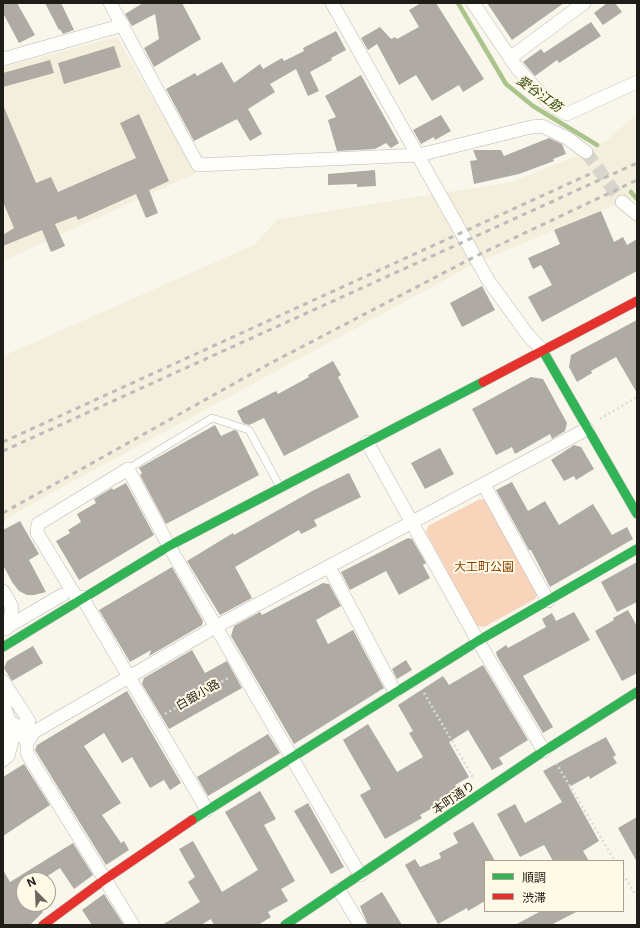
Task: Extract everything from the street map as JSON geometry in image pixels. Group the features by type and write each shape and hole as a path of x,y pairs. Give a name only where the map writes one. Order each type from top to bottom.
{"street":[{"path":"110,3 198,165 419,155 532,127 546,116 567,114 637,82"},
{"path":"332,3 419,155 488,280 528,335 543,351 637,514"},
{"path":"473,3 510,58 546,116 567,138 586,152"},
{"path":"510,58 584,3"},
{"path":"3,59 122,25"},
{"path":"622,202 637,214"},
{"path":"3,647 80,598 169,546 637,301"},
{"path":"133,925 27,754 27,743 34,732 130,678 217,626 587,429"},
{"path":"367,442 478,641 546,750"},
{"path":"207,810 130,678 80,598 37,534 38,524 128,469 169,546 294,758 360,875"},
{"path":"484,485 548,601"},
{"path":"43,925 104,880 207,810 294,758 415,679 637,549"},
{"path":"329,567 395,692"},
{"path":"3,591 12,607 6,628"},
{"path":"6,628 62,595"},
{"path":"3,681 29,721 14,724"},
{"name":"本町通り","path":"285,925 546,750 637,692"},
{"path":"3,701 14,724 27,743"},
{"path":"3,760 8,756 15,730 14,724"},
{"path":"339,890 360,925"}],"lane":[{"path":"128,469 212,418 248,430 280,487"},
{"path":"3,742 14,724"}],"path":[{"path":"587,429 594,422 637,396"},
{"name":"白銀小路","path":"154,720 242,670"},
{"path":"415,679 478,786"},
{"path":"546,750 614,860"},
{"path":"624,876 637,898"}],"shaded area":[{"path":"117,37 196,173 3,261 3,67"},
{"path":"637,114 637,196 476,263 44,497 3,521 3,356 254,245 278,219 512,182 586,152 606,141"}],"green space":[{"name":"大工町公園","path":"480,499 487,500 538,593 535,599 484,627 477,626 426,532 428,526"}],"building":[{"path":"3,3 17,3 35,35 19,43 3,13"},
{"path":"45,3 61,3 74,30 63,34 60,29 59,30"},
{"path":"143,3 182,3 201,39 154,67 144,48 159,39 155,14 132,26 125,14"},
{"path":"421,3 436,3 484,79 463,92 459,85 432,101 416,75 399,85 377,44 368,50 361,38 380,27 391,39 395,37 397,39 419,27 409,10"},
{"path":"487,3 564,3 512,40"},
{"path":"607,3 615,3 622,12 603,25 594,13"},
{"path":"591,22 601,36 559,63 557,60 535,76 523,62 541,49 544,53"},
{"path":"336,31 346,50 331,58 332,60 310,72 319,91 308,96 296,69 270,84 275,92 248,109 262,134 250,141 237,119 194,141 166,89 195,73 197,76 222,62 234,83 260,64 263,69 282,58 284,61 304,51 303,48"},
{"path":"114,46 121,67 64,84 58,63"},
{"path":"50,60 54,73 3,87 3,73"},
{"path":"361,75 399,143 391,148 386,143 375,149 337,151 328,120 336,117 325,96"},
{"path":"3,105 36,183 51,177 58,192 136,158 120,123 139,114 169,181 149,190 158,213 146,218 136,194 78,220 76,216 55,224 65,246 51,252 42,230 3,246 3,235 14,228 3,202"},
{"path":"441,115 451,131 435,140 434,137 421,144 413,130"},
{"path":"549,138 562,144 566,154 553,159 554,161 519,174 474,184 470,161 477,160 473,150 501,150 504,156"},
{"path":"375,170 376,186 357,187 357,184 328,185 328,174"},
{"path":"601,211 614,242 623,237 627,245 637,239 637,271 542,322 528,297 552,285 541,265 533,269 528,258 560,244 554,230"},
{"path":"482,286 495,310 462,327 450,303"},
{"path":"637,320 637,393 616,357 591,371 592,373 577,382 569,367 571,355"},
{"path":"333,361 341,375 338,377 359,417 284,456 264,418 249,425 243,423 237,411 276,391 278,394 309,377 308,375"},
{"path":"531,377 543,379 567,423 565,431 552,439 550,434 515,454 512,447 496,455 472,409"},
{"path":"215,425 221,436 234,430 237,431 259,475 166,524 140,475 142,473 139,468"},
{"path":"574,445 581,447 594,469 576,480 574,476 564,481 551,460"},
{"path":"440,448 454,474 425,489 411,463"},
{"path":"349,473 361,497 314,520 317,526 301,534 299,530 235,567 252,598 220,615 187,561 233,533 234,535 314,490"},
{"path":"512,482 528,511 545,501 559,525 593,504 612,535 627,527 633,539 550,587 531,550 529,550 496,490"},
{"path":"126,483 154,535 79,580 56,541 70,533 68,530 81,522 77,514 96,503 94,499 112,488 113,490"},
{"path":"20,521 39,554 29,560 46,592 27,595 19,591 12,582 3,565 3,530"},
{"path":"408,538 412,539 426,563 423,565 430,578 399,595 386,571 350,590 341,572"},
{"path":"637,562 637,602 617,612 601,582"},
{"path":"172,567 203,621 202,625 149,656 151,650 130,662 99,610"},
{"path":"323,583 329,584 341,606 316,620 328,644 353,630 384,688 294,744 231,636 234,626 260,612 262,615"},
{"path":"628,610 637,626 637,673 622,681 595,631 614,620 613,618"},
{"path":"574,612 590,640 523,676 553,727 543,733 496,652 506,645 508,648 546,627 542,619 552,613 556,621"},
{"path":"33,646 43,663 12,681 4,668 7,661"},
{"path":"192,650 205,673 227,661 242,688 169,729 142,684 144,678"},
{"path":"406,660 412,670 397,679 392,669"},
{"path":"483,665 528,740 499,758 503,764 492,770 468,730 449,742 469,777 455,785 459,793 420,815 422,818 385,839 360,795 371,789 343,740 368,724 397,772 423,757 409,733 413,731 398,705 443,676 449,685"},
{"path":"127,691 181,783 170,790 164,780 150,788 132,757 122,763 104,733 84,746 121,803 102,815 121,843 124,841 129,850 106,865 35,750 37,745"},
{"path":"268,734 280,753 208,796 197,777"},
{"path":"606,737 616,755 613,757 617,763 590,779 589,776 569,787 599,841 583,851 588,860 552,860 544,845 520,857 497,814 515,804 525,823 562,802 543,771"},
{"path":"24,764 50,805 3,836 3,777"},
{"path":"260,791 276,819 264,825 295,881 281,889 288,901 268,912 271,917 258,925 214,925 211,919 201,925 162,925 200,902 188,882 195,877 179,849 193,841 222,892 258,870 225,812"},
{"path":"308,803 344,867 331,874 294,811"},
{"path":"637,817 637,862 618,828"},
{"path":"473,822 494,860 484,860 484,902 468,911 467,908 438,924 405,865 415,859 420,867 441,858 439,853 458,843 453,833"},
{"path":"73,843 93,875 74,889 60,868 54,872 26,872"},
{"path":"3,870 10,882 16,878 16,912 43,912 30,925 3,925"},
{"path":"382,892 402,925 368,925 360,906"},
{"path":"104,894 124,925 92,925 82,910"},
{"path":"539,912 576,912 551,925 515,925"}],"waterway":[{"name":"愛谷江筋","path":"458,3 506,84 533,106 597,145"},
{"path":"631,192 637,199"}],"tunnel":[{"path":"586,152 622,202"}],"railway":[{"path":"3,451 637,163"},
{"path":"3,442 592,173"},
{"path":"3,513 269,364 476,256 637,180"}],"traffic: fast":[{"path":"543,351 637,514"},
{"path":"3,647 169,546 483,382"},
{"path":"192,820 478,641 637,549"},
{"path":"285,925 544,751 637,692"}],"traffic: jam":[{"path":"483,382 637,301"},
{"path":"43,925 104,880 192,820"}]}
